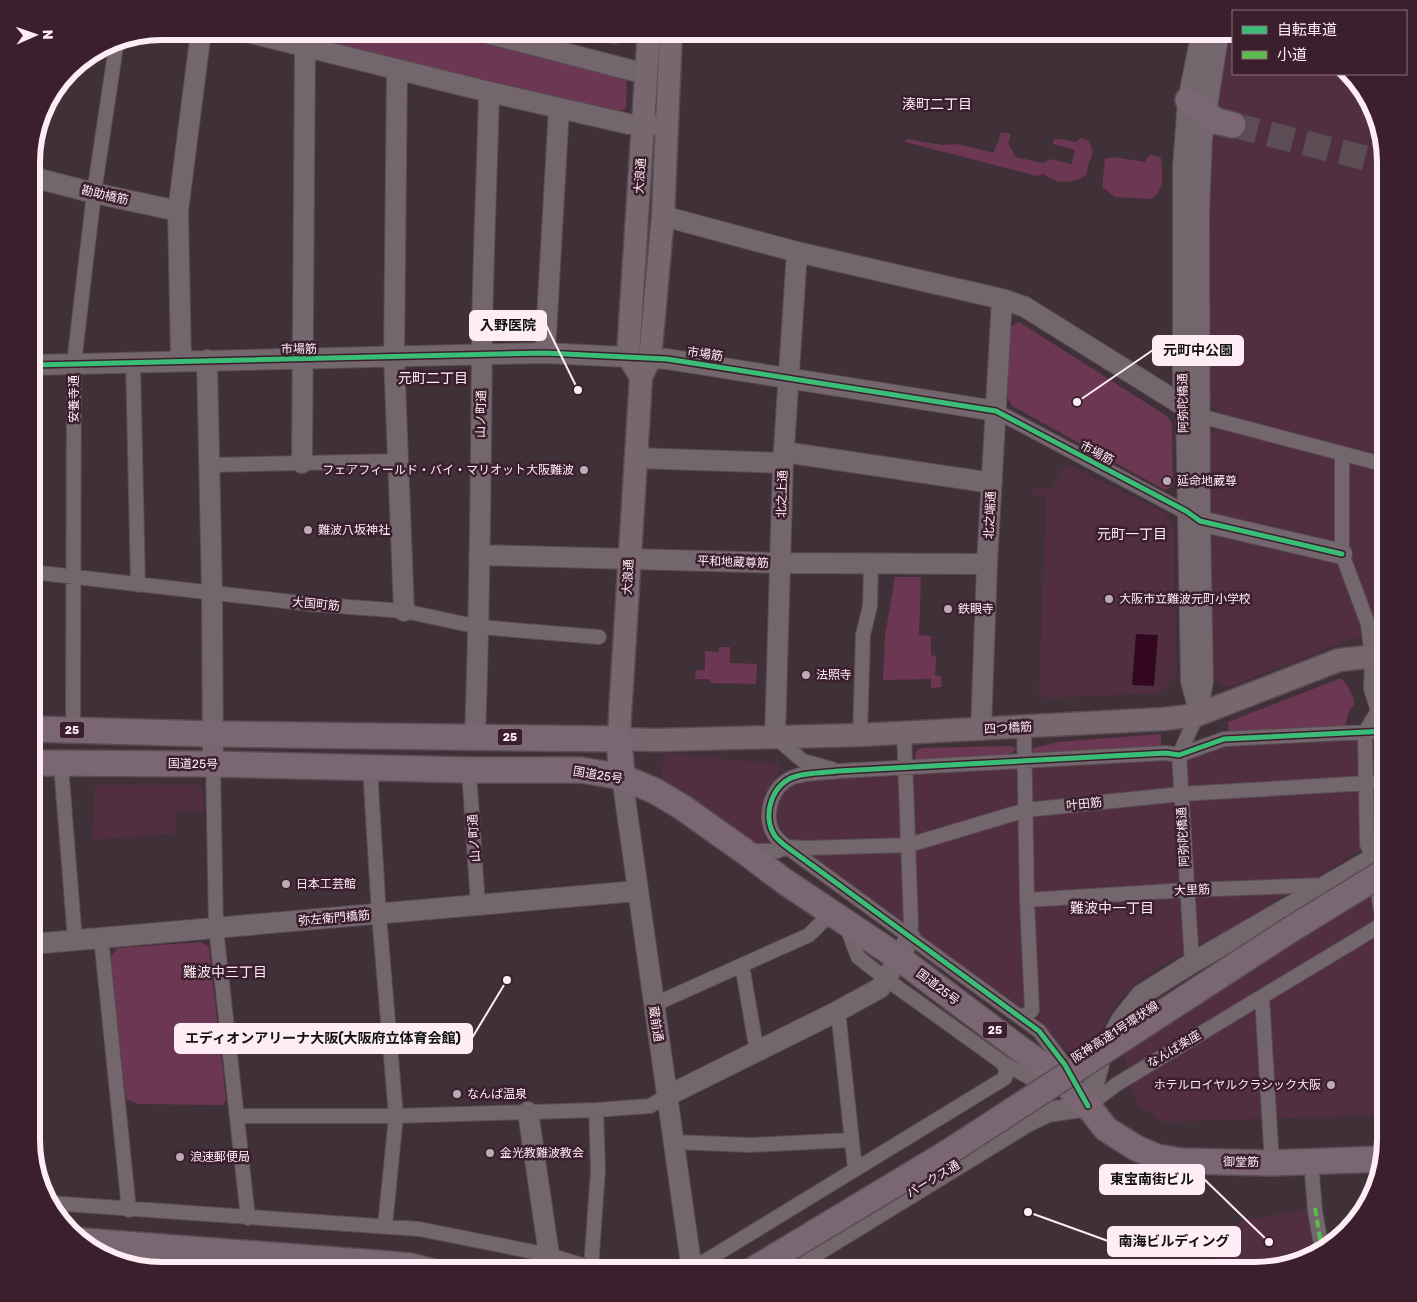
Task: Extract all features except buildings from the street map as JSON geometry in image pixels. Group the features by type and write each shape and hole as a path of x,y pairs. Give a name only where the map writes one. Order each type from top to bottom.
{"highway":[{"path":"1197,106 1216,121 1233,126"},
{"name":"25","path":"40,729 212,734 620,739"},
{"name":"大浪通","path":"620,739 622,777"},
{"name":"国道25号","path":"40,763 581,770 622,777 655,792 682,808 838,917 904,947 1020,1049 1054,1073 1088,1106"},
{"name":"阪神高速1号環状線","path":"766,1262 947,1153 1290,930 1377,868"},
{"name":"御堂筋","path":"1088,1106 1106,1129 1136,1148 1157,1157 1182,1161 1272,1162 1376,1158"},
{"path":"95,1242 364,1262"}],"main road":[{"name":"大浪通","path":"628,356 648,40"},
{"name":"大浪通","path":"620,739 635,458 663,216 671,40"},
{"path":"628,356 645,367"},
{"name":"四つ橋筋","path":"620,739 656,740 860,735 1024,728 1164,719 1197,715 1339,660 1377,656"}],"street":[{"path":"181,360 178,211 200,40"},
{"path":"277,40 397,71 630,124 666,126"},
{"path":"513,40 646,74"},
{"name":"阿弥陀橋通","path":"1192,963 1179,755 1197,715 1203,681 1193,516 1191,411 1202,138 1197,106 1201,40"},
{"name":"阿弥陀橋通","path":"1197,106 1216,40"},
{"path":"302,463 305,47"},
{"name":"安養寺通","path":"73,730 74,363 94,194 116,49"},
{"path":"397,71 394,357 404,611"},
{"name":"山ノ町通","path":"475,736 479,627 478,555 489,92"},
{"path":"545,353 559,108"},
{"name":"勘助橋筋","path":"40,180 94,194 178,211"},
{"path":"663,216 797,252 1002,300 1025,308 1191,411 1377,464"},
{"name":"北之上通","path":"775,738 783,458 797,252"},
{"name":"北之端通","path":"981,730 987,564 1002,300"},
{"name":"市場筋","path":"40,365 545,353 628,356"},
{"path":"207,360 216,928 248,1218"},
{"path":"133,362 138,585"},
{"name":"市場筋","path":"645,367 789,377 996,411 1193,516 1342,554"},
{"path":"1342,454 1342,554 1377,650"},
{"path":"635,458 783,458 992,482"},
{"path":"210,465 399,461"},
{"name":"平和地蔵尊筋","path":"478,555 779,563 987,564"},
{"path":"860,735 863,634 870,606 871,563"},
{"name":"大国町筋","path":"40,573 310,604 404,611 479,627 599,637"},
{"path":"1377,664 1371,689 1377,700"},
{"path":"1377,716 1365,732 1368,844 1377,860"},
{"path":"1020,1016 1027,1015 1032,1010 1027,900 1024,728"},
{"path":"1088,1106 1065,1066 1039,1031 1020,1016 904,947 775,836 770,821 770,810 772,798 777,788 785,781 796,776 839,771 1166,753 1179,755 1224,739 1377,731"},
{"path":"237,1116 396,1116 596,1110 650,1106 880,988 904,947 911,923 904,733"},
{"path":"775,738 802,761 839,771"},
{"path":"63,763 62,778 75,940"},
{"path":"370,768 379,915 396,1116 385,1226"},
{"name":"山ノ町通","path":"469,770 478,906"},
{"name":"蔵前通","path":"622,777 667,1096 688,1262"},
{"name":"叶田筋","path":"744,851 777,851 787,847 909,845 1026,810 1181,794 1377,783"},
{"path":"1088,1106 1101,1057 1122,1019 1141,995 1326,885 1377,867"},
{"name":"大里筋","path":"1027,900 1187,890 1326,885"},
{"name":"弥左衛門橋筋","path":"40,943 637,891"},
{"path":"653,1006 810,935 838,917 858,957 886,979 1003,1063 1038,1083 1088,1106"},
{"name":"なんば楽座","path":"1088,1106 1117,1084 1377,927"},
{"path":"101,937 128,1210"},
{"path":"742,965 757,1052"},
{"path":"1262,997 1272,1162"},
{"path":"838,1011 855,1169"},
{"path":"702,1262 1005,1078 1006,1070 1003,1063"},
{"name":"パークス通","path":"799,1262 1027,1122 1048,1112 1088,1106"},
{"path":"591,1262 598,1170 596,1110"},
{"path":"528,1112 550,1255"},
{"path":"673,1142 750,1145 851,1140"},
{"path":"1311,1161 1315,1208 1321,1242"},
{"path":"59,1204 385,1226 457,1236 550,1255 572,1262"}],"shaded area":[{"path":"314,40 487,40 627,76 626,109 618,111"},
{"path":"597,40 621,40 616,45"},
{"path":"1225,40 1232,40 1232,75 1340,75 1361,101 1373,131 1377,154 1377,455 1225,415 1217,412 1208,402 1206,179"},
{"path":"1000,133 1009,133 1011,135 1008,143 1016,157 1043,163 1050,159 1072,164 1075,150 1053,144 1054,139 1075,142 1081,138 1089,141 1093,153 1088,165 1087,174 1077,180 1066,182 1054,180 1044,174 1037,176 905,142 907,139 942,145 955,144 993,153"},
{"path":"1150,154 1161,158 1162,175 1159,190 1152,199 1115,197 1102,187 1105,159 1113,157 1145,162"},
{"path":"1019,322 1167,416 1172,423 1173,485 1165,490 1012,406 1007,397 1010,327"},
{"path":"1217,428 1377,470 1377,630 1232,686 1224,686 1212,678 1208,433"},
{"name":"大阪市立難波元町小学校","path":"1066,464 1164,512 1173,523 1177,675 1159,693 1045,698 1039,693 1046,498 1032,496 1032,488 1052,489"},
{"path":"895,577 921,577 919,635 931,636 931,655 936,656 935,675 941,676 942,687 931,688 931,679 883,680 885,636"},
{"path":"1136,634 1158,635 1154,686 1132,685"},
{"path":"719,647 730,647 730,663 757,664 756,684 710,683 710,679 695,679 696,670 705,670 705,651 719,652"},
{"path":"1341,678 1353,697 1354,704 1348,713 1345,728 1229,733 1228,722"},
{"path":"1161,734 1161,748 1060,755 1033,753 1033,748 1059,742"},
{"path":"1377,736 1377,840 1238,924 1146,975 1117,1003 1108,1017 1088,1059 1074,1059 1038,1021 1014,1007 782,834 775,818 777,801 785,788 799,779 1224,744"},
{"path":"1009,746 1016,748 1012,753 985,759 917,760 915,756 916,751 922,748"},
{"path":"664,753 778,764 780,769 765,794 762,806 762,820 765,833 771,843 770,847 759,845 662,779"},
{"path":"95,785 200,785 204,793 203,811 176,811 176,833 92,840"},
{"path":"1377,889 1377,1115 1162,1122 1139,1105 1129,1083 1132,1069 1127,1067 1123,1051"},
{"path":"201,942 209,947 226,1100 223,1105 138,1104 126,1099 110,959 117,948"},
{"path":"1310,1209 1316,1245 1302,1253 1279,1260 1263,1262 1214,1262 1242,1220"}],"tunnel":[{"path":"1233,125 1377,161"}],"marked path":[{"path":"1315,1208 1321,1242"}],"cycle path":[{"path":"40,365 545,353 667,359 996,411 1186,511 1200,521 1342,554"},
{"path":"1088,1106 1065,1065 1039,1031 787,847 775,836 769,819 769,810 775,792 788,779 812,773 1166,753 1179,755 1224,739 1377,731"}],"place":[{"name":"入野医院","path":"578,390"},
{"name":"元町中公園","path":"1077,402"},
{"name":"フェアフィールド・バイ・マリオット大阪難波","path":"584,470"},
{"name":"延命地蔵尊","path":"1167,481"},
{"name":"難波八坂神社","path":"308,530"},
{"name":"大阪市立難波元町小学校","path":"1109,599"},
{"name":"鉄眼寺","path":"948,609"},
{"name":"法照寺","path":"806,675"},
{"name":"日本工芸館","path":"286,884"},
{"name":"エディオンアリーナ大阪(大阪府立体育会館)","path":"507,980"},
{"name":"ホテルロイヤルクラシック大阪","path":"1331,1085"},
{"name":"なんば温泉","path":"457,1094"},
{"name":"金光教難波教会","path":"490,1153"},
{"name":"浪速郵便局","path":"180,1157"},
{"name":"南海ビルディング","path":"1028,1212"},
{"name":"東宝南街ビル","path":"1269,1242"}],"district":[{"name":"湊町二丁目","path":"937,104"},
{"name":"元町二丁目","path":"433,378"},
{"name":"元町一丁目","path":"1132,534"},
{"name":"難波中一丁目","path":"1112,908"},
{"name":"難波中三丁目","path":"225,972"}]}
